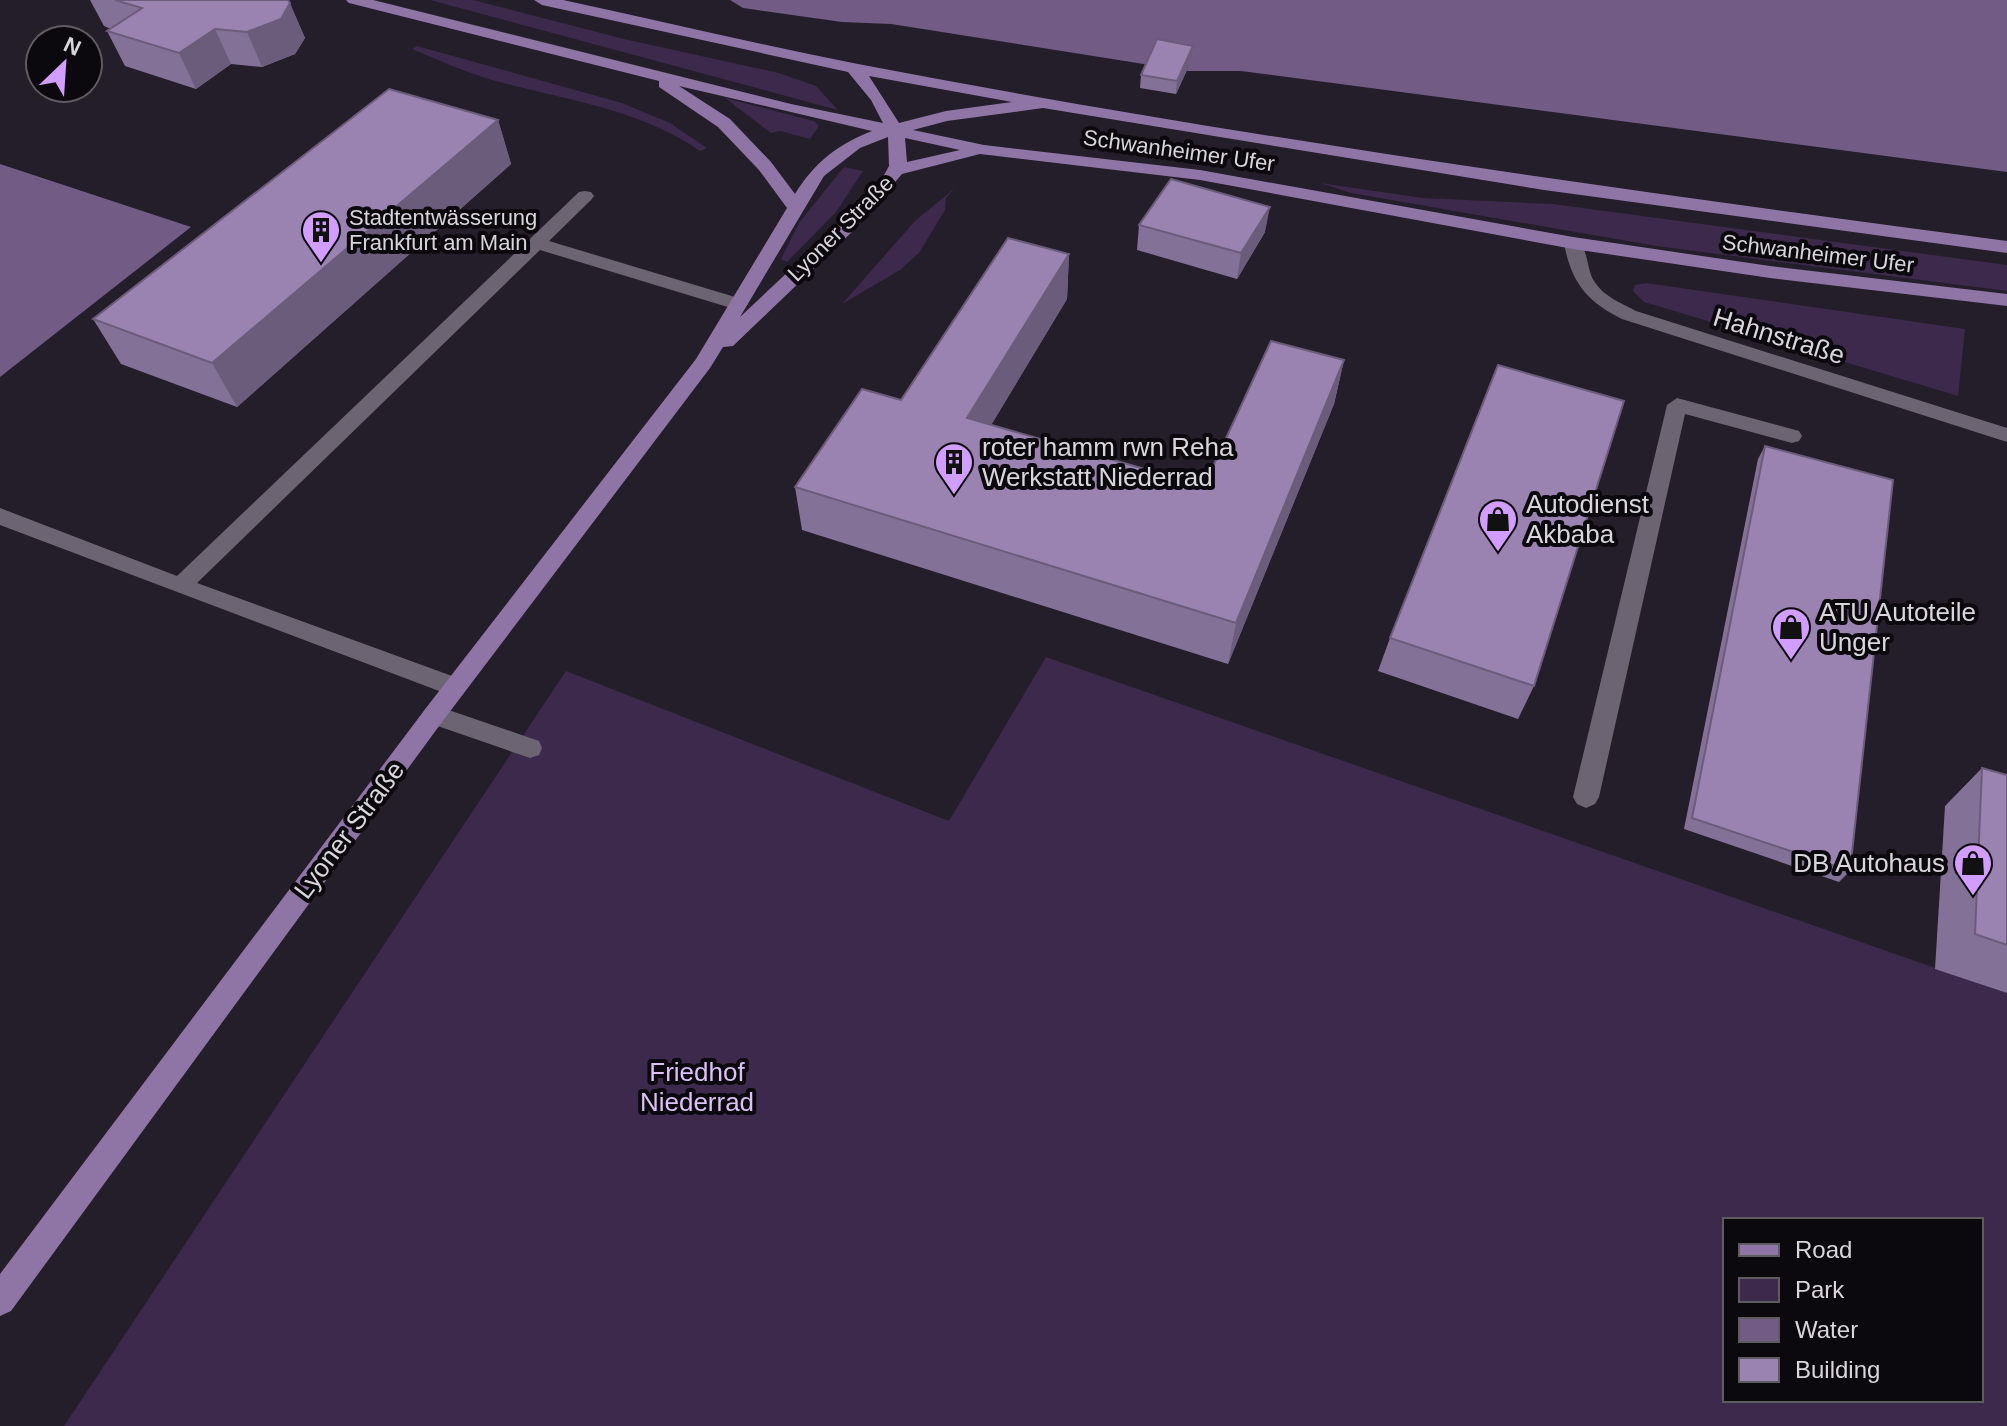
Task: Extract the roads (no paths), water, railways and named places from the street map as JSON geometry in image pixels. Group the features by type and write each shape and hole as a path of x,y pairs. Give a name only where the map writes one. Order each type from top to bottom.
{"main road":[{"name":"Schwanheimer Ufer","path":"354,0 791,109 984,150 1200,175 1573,243 1785,274 2007,300"},
{"name":"Schwanheimer Ufer","path":"542,0 854,68 1043,103 1544,185 2007,247"},
{"path":"854,68 879,97 892,130 946,116 1043,103"},
{"path":"646,72 724,123 765,166 796,207"},
{"name":"Lyoner Straße","path":"0,1300 455,687 703,363 817,173 854,144 892,130 899,156 897,170 862,210 703,363"},
{"path":"897,170 984,150"}],"street":[{"path":"180,586 585,196"},
{"path":"537,243 738,304"},
{"name":"Hahnstraße","path":"1573,243 1578,271 1590,291 1609,306 1629,315 2007,435"},
{"path":"1586,797 1677,405 1792,436"},
{"path":"0,516 455,687"},
{"path":"434,715 530,748"}],"water":[{"path":"730,0 2007,0 2007,172 1241,71 1187,71 1191,59 1150,65 891,24 842,22 743,8"},
{"path":"0,164 191,227 0,377"}],"place":[{"name":"Stadtentwässerung Frankfurt am Main","path":"321,264"},
{"name":"roter hamm rwn Reha Werkstatt Niederrad","path":"954,496"},
{"name":"Autodienst Akbaba","path":"1498,553"},
{"name":"ATU Autoteile Unger","path":"1791,661"},
{"name":"DB Autohaus","path":"1973,897"}],"park label":[{"name":"Friedhof Niederrad","path":"697,1087"}]}
